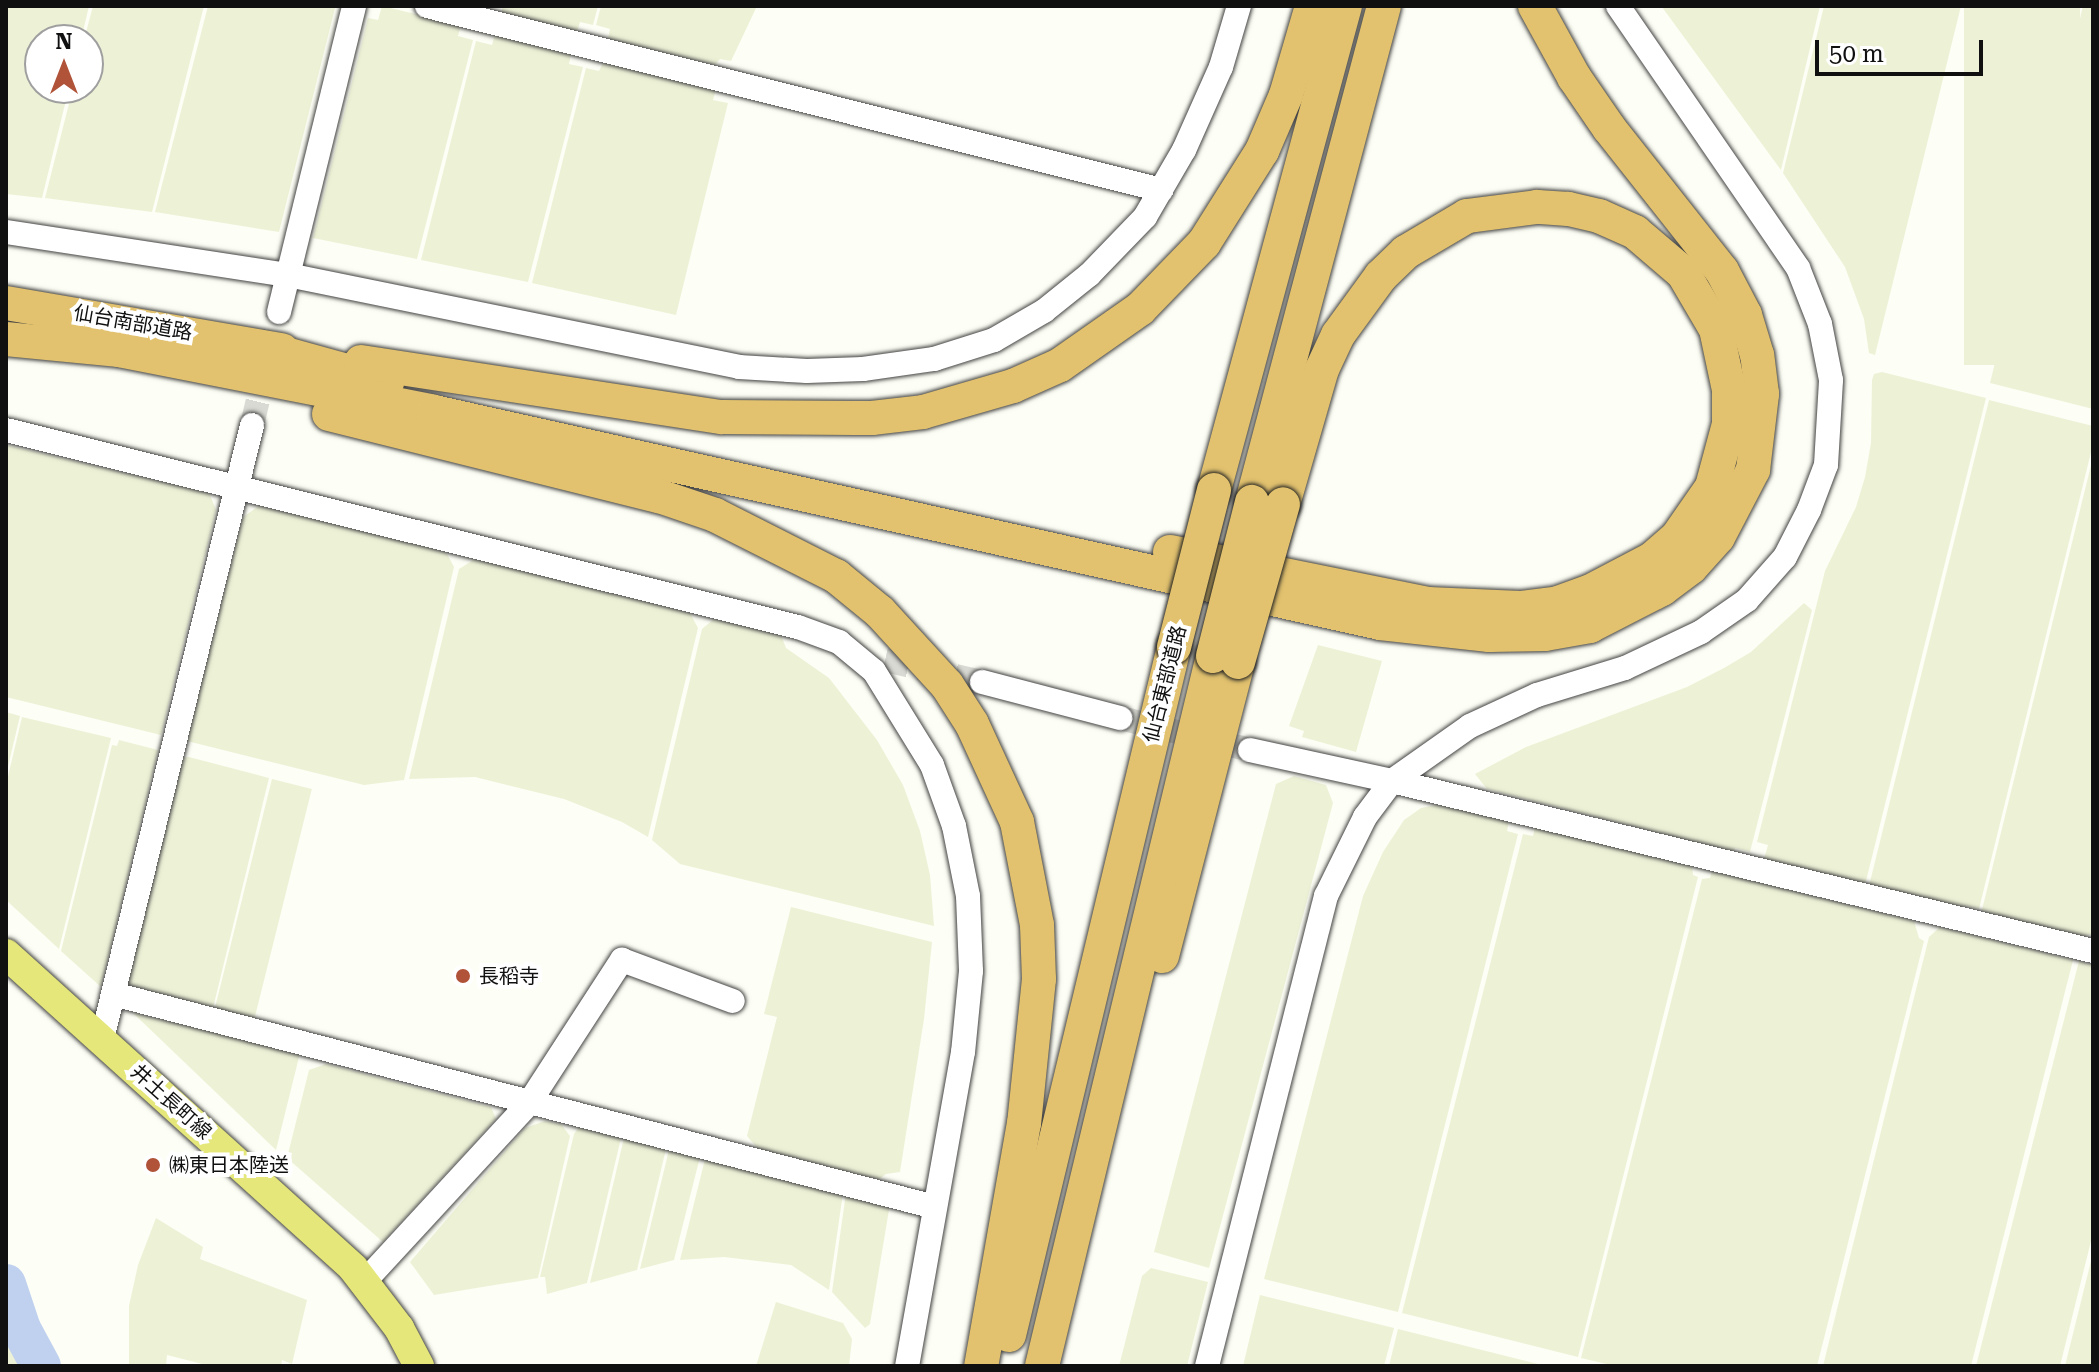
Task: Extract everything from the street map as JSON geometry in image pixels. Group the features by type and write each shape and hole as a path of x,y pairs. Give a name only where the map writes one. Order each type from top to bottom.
{"highway":[{"path":"260,347 722,417 872,418 962,403 1060,365 1100,339 1140,309 1204,243 1262,151 1286,95 1312,6"},
{"name":"仙台東部道路","path":"1002,1366 1174,647 1345,6"},
{"name":"仙台東部道路","path":"1042,1366 1116,1045 1267,503 1384,6"},
{"path":"22,341 119,350 434,412 1380,623 1489,635 1545,634 1590,626 1662,589 1691,567 1718,537 1753,470 1762,394 1757,355 1745,315 1722,271 1609,128 1574,77 1535,6"},
{"path":"260,347 388,382 1216,562 1428,604 1520,608 1558,603 1621,578 1652,559 1695,515 1712,487 1729,424 1729,390 1716,329 1683,273 1635,232 1623,226 1599,216 1537,207 1467,216 1406,252 1381,276 1338,335 1267,503"},
{"name":"仙台南部道路","path":"6,303 260,347"},
{"path":"22,341 118,367 448,441 659,496 715,515 836,576 880,612 915,647 956,698 997,773 1017,822 1037,925 1039,979 1024,1123 981,1366"}],"main road":[{"name":"井土長町線","path":"6,954 353,1268 399,1328 419,1366"}],"street":[{"path":"279,312 354,6"},
{"path":"427,6 1161,190"},
{"path":"6,232 288,275 739,367 807,371 863,369 934,359 994,340 1044,311 1089,275 1145,217 1184,150 1221,67 1239,6"},
{"path":"1207,1366 1326,896 1365,817 1392,781 1470,726 1537,695 1625,668 1701,632 1747,600 1785,557 1809,510 1826,465 1831,380 1820,324 1798,268 1618,6"},
{"path":"102,1039 252,425"},
{"path":"6,430 798,627 839,642 874,671 932,765 954,826 968,896 971,971 963,1052 907,1366"},
{"path":"854,654 885,660"},
{"path":"982,682 1120,718"},
{"path":"1250,750 1392,781 2093,951"},
{"path":"364,1282 529,1103 622,960 733,1001"},
{"path":"113,994 935,1207"}],"green space":[{"path":"6,6 89,6 85,24 24,24 24,104 65,104 42,198 6,194"},
{"path":"93,6 204,6 152,212 45,198 69,104 104,104 104,24 88,24"},
{"path":"208,6 335,8 279,232 155,212"},
{"path":"382,6 461,25 458,36 473,40 417,259 313,238 368,18 378,20"},
{"path":"503,6 598,6 593,25 580,22 577,32 501,14"},
{"path":"601,6 757,6 731,61 720,59 715,65 608,39 610,29 596,25"},
{"path":"1820,6 1781,170 1662,7"},
{"path":"1824,6 1961,6 1875,355 1869,353 1864,319 1845,267 1783,173"},
{"path":"1964,6 2080,6 2080,365 1964,365"},
{"path":"2083,6 2093,6 2093,409 1990,383"},
{"path":"495,35 571,53 569,64 583,67 528,282 421,260 476,41 492,45"},
{"path":"604,61 716,89 713,100 728,103 676,315 532,283 586,68 599,71"},
{"path":"1882,372 1986,398 1865,885 1764,859 1768,845 1757,842 1825,571 1856,507 1865,477 1871,443 1872,380 1874,374"},
{"path":"1989,400 2093,426 2093,444 1979,909 1966,906 1962,909 1869,886"},
{"path":"6,445 209,493 216,510 161,735 6,697"},
{"path":"2093,457 2093,934 2076,938 1998,918 1982,910"},
{"path":"259,506 446,552 454,567 404,780 364,785 187,741 243,517"},
{"path":"475,559 690,613 698,628 648,837 622,822 564,799 475,777 409,779 459,569"},
{"path":"1804,603 1812,610 1750,852 1735,848 1734,852 1487,789 1475,774 1526,747 1687,687 1724,668 1751,652"},
{"path":"714,619 781,635 786,648 829,678 877,740 903,785 920,831 930,875 934,926 680,864 652,840 702,629"},
{"path":"1318,645 1382,661 1356,752 1302,737 1304,731 1289,726"},
{"path":"6,712 20,716 6,775"},
{"path":"22,717 111,738 59,949 6,900 6,785"},
{"path":"119,740 158,750 101,987 61,951 112,745 117,746"},
{"path":"183,758 269,778 213,1008 126,986"},
{"path":"1294,776 1326,785 1333,803 1209,1268 1154,1252 1276,784"},
{"path":"272,779 312,789 254,1019 215,1009"},
{"path":"1441,804 1509,821 1507,831 1518,834 1398,1312 1264,1279 1363,896 1383,852 1404,820 1421,808"},
{"path":"1535,827 1692,866 1693,875 1698,877 1578,1357 1402,1313 1523,834 1533,836"},
{"path":"1712,871 1914,921 1919,938 1924,941 1817,1366 1615,1366 1581,1358 1702,879 1710,878"},
{"path":"791,907 932,942 924,1019 900,1172 886,1174 878,1180 759,1150 747,1136 777,1017 764,1014"},
{"path":"1940,927 2073,960 1971,1366 1823,1366 1929,937"},
{"path":"2079,961 2093,965 2093,1233 2060,1366 1976,1366"},
{"path":"133,1013 300,1053 276,1150"},
{"path":"326,1064 491,1107 496,1119 383,1242 287,1158 309,1070"},
{"path":"545,1121 561,1124 570,1136 538,1278 434,1295 410,1262 525,1128"},
{"path":"579,1127 621,1138 587,1283 547,1294 545,1277 540,1277 574,1134"},
{"path":"624,1138 666,1149 637,1270 590,1283"},
{"path":"669,1150 700,1157 674,1260 640,1269"},
{"path":"705,1159 843,1193 829,1290 791,1265 724,1257 680,1260"},
{"path":"846,1193 890,1204 870,1324 865,1328 832,1292"},
{"path":"156,1218 203,1247 200,1259 307,1300 292,1364 282,1360 281,1366 210,1366 167,1355 166,1366 129,1366 129,1306 138,1265"},
{"path":"2093,1253 2093,1366 2065,1366"},
{"path":"1151,1268 1208,1282 1187,1366 1119,1366 1142,1276"},
{"path":"1260,1295 1394,1328 1384,1366 1243,1366"},
{"path":"776,1302 843,1323 852,1339 849,1366 756,1366"},
{"path":"6,1325 27,1366 6,1366"},
{"path":"1398,1329 1546,1366 1389,1366"}],"waterway":[{"path":"6,1284 21,1329 41,1366"}],"tunnel":[{"path":"252,425 279,312"},
{"path":"885,660 982,682"},
{"path":"1120,718 1250,750"}],"place":[{"name":"長稻寺","path":"463,976"},
{"name":"㈱東日本陸送","path":"153,1165"}]}
